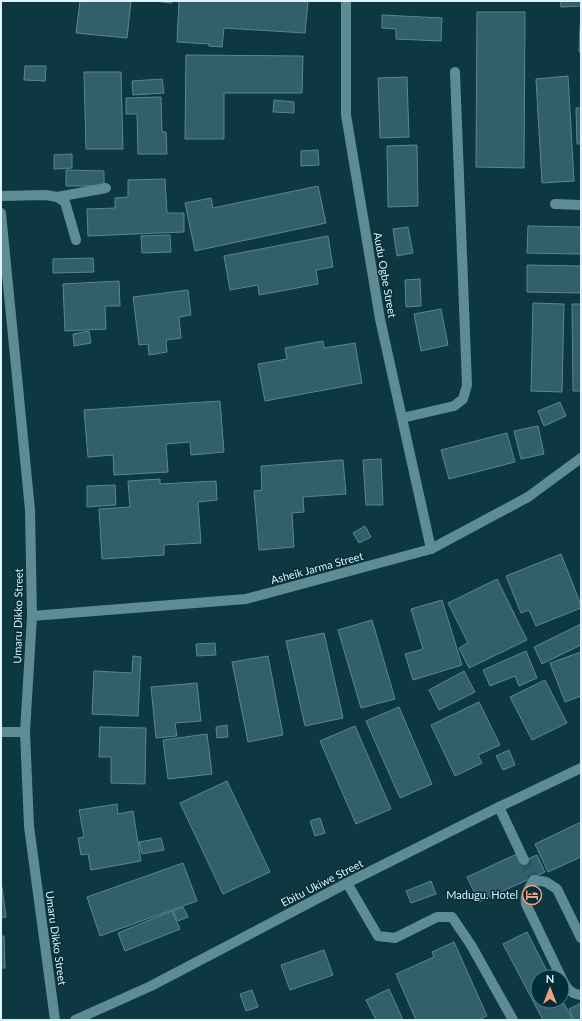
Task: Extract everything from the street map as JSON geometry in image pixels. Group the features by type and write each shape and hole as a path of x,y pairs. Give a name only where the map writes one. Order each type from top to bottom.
{"street":[{"name":"Audu Ogbe Street","path":"346,1 346,115 380,319 431,549"},
{"path":"402,418 454,406 464,399 467,385 455,72"},
{"path":"1,196 46,195 57,197 106,188"},
{"path":"57,197 65,202 76,240"},
{"path":"555,204 581,205"},
{"name":"Umaru Dikko Street","path":"1,213 30,510 32,616 25,732 29,826 55,1020"},
{"name":"Asheik Jarma Street","path":"32,616 246,599 431,549 528,497 581,458"},
{"path":"1,732 25,732"},
{"name":"Ebitu Ukiwe Street","path":"75,1020 94,1016 347,883 581,768"},
{"path":"499,807 524,860"},
{"path":"558,969 524,899 533,879 546,882 557,889 581,938"},
{"path":"347,883 378,936 395,938 436,917 452,917 471,945 513,1020"},
{"path":"570,992 572,994 581,995"}],"building":[{"path":"80,1 131,1 127,38 76,33"},
{"path":"155,1 172,1 172,3"},
{"path":"179,1 308,1 305,33 224,28 222,47 209,46 209,44 177,42"},
{"path":"560,1 581,1 581,6 561,7"},
{"path":"477,12 525,12 524,168 476,167"},
{"path":"382,15 442,18 441,41 396,39 396,29 382,28"},
{"path":"580,25 581,52 579,52"},
{"path":"186,55 303,56 302,93 224,93 224,139 185,139"},
{"path":"25,66 46,66 45,81 24,80"},
{"path":"84,72 121,72 123,149 86,149"},
{"path":"568,76 574,181 542,183 536,79"},
{"path":"407,77 409,137 380,138 378,78"},
{"path":"162,79 164,93 133,95 132,81"},
{"path":"161,97 162,132 166,132 167,154 138,154 137,114 126,114 126,98"},
{"path":"274,100 294,102 294,113 273,112"},
{"path":"576,108 581,108 581,144 577,144"},
{"path":"417,145 418,206 388,207 387,146"},
{"path":"318,150 319,165 301,166 301,151"},
{"path":"72,154 72,168 54,169 54,155"},
{"path":"66,170 104,171 104,186 66,186"},
{"path":"165,179 167,213 184,213 184,232 88,236 87,209 115,208 115,198 128,197 128,180"},
{"path":"318,186 326,223 195,251 185,203 211,198 213,208"},
{"path":"528,226 581,227 581,254 527,253"},
{"path":"408,227 413,253 397,256 393,229"},
{"path":"170,235 171,252 142,253 141,236"},
{"path":"328,236 333,267 316,270 318,284 259,295 258,285 230,290 224,256"},
{"path":"93,258 94,272 53,273 53,259"},
{"path":"527,265 581,266 581,293 527,292"},
{"path":"420,279 421,306 406,307 405,280"},
{"path":"119,281 120,306 105,306 106,329 65,331 63,284"},
{"path":"188,290 191,315 179,317 181,338 166,340 167,352 149,355 148,344 139,345 133,297"},
{"path":"533,303 564,304 562,392 531,391"},
{"path":"572,304 581,304 581,391 573,391"},
{"path":"441,309 448,345 421,351 414,314"},
{"path":"89,331 91,343 74,346 73,334"},
{"path":"323,341 324,348 355,343 362,383 265,401 258,364 287,359 285,348"},
{"path":"220,401 224,452 191,455 190,442 166,444 168,472 114,475 113,455 88,457 84,410"},
{"path":"560,402 566,416 544,426 538,411"},
{"path":"538,426 544,454 521,459 514,431"},
{"path":"507,433 515,462 449,479 441,450"},
{"path":"381,459 383,505 366,505 363,460"},
{"path":"343,460 346,494 303,497 304,512 292,513 294,547 259,550 254,491 262,490 261,466"},
{"path":"160,479 160,484 216,481 217,500 198,502 201,543 164,545 164,555 102,559 99,509 130,507 128,481"},
{"path":"115,485 116,505 87,507 87,486"},
{"path":"365,526 371,537 359,543 353,533"},
{"path":"561,554 581,608 536,626 529,610 521,613 506,576"},
{"path":"497,579 527,640 469,668 459,648 468,643 448,603"},
{"path":"442,600 462,665 413,680 405,654 423,649 411,609"},
{"path":"372,620 395,699 361,708 338,630"},
{"path":"581,624 581,645 542,664 534,647"},
{"path":"324,633 343,718 305,726 286,641"},
{"path":"215,643 216,655 197,656 196,644"},
{"path":"526,651 537,678 519,686 515,676 490,686 483,670"},
{"path":"581,652 581,696 565,702 550,663"},
{"path":"133,656 141,657 138,716 92,714 94,671 132,673"},
{"path":"268,656 283,735 248,742 232,662"},
{"path":"464,671 475,692 439,710 429,690"},
{"path":"545,680 567,723 532,740 510,697"},
{"path":"197,683 201,721 175,723 177,736 156,738 151,687"},
{"path":"479,702 500,745 478,755 482,763 455,776 431,725"},
{"path":"399,707 432,784 400,798 366,721"},
{"path":"227,725 228,737 217,738 216,727"},
{"path":"355,726 391,809 356,824 320,741"},
{"path":"100,727 146,728 145,784 111,783 111,757 99,757"},
{"path":"207,734 212,774 168,779 163,740"},
{"path":"509,750 515,765 503,770 496,756"},
{"path":"227,781 270,872 223,894 180,803"},
{"path":"117,804 118,814 133,811 141,861 91,870 88,854 81,855 78,838 84,837 79,810"},
{"path":"320,818 325,833 315,836 310,821"},
{"path":"581,822 581,857 548,872 535,844"},
{"path":"161,838 164,850 142,854 139,842"},
{"path":"519,853 523,861 537,855 545,872 479,902 467,877"},
{"path":"183,863 197,901 100,936 87,897"},
{"path":"431,881 436,894 411,903 406,891"},
{"path":"1,887 6,917 1,918"},
{"path":"183,907 188,917 178,921 173,911"},
{"path":"172,911 180,929 125,951 118,933"},
{"path":"527,932 546,969 530,969 530,995 503,944"},
{"path":"1,936 4,936 5,968 1,968"},
{"path":"454,942 487,1016 478,1020 416,1020 396,974 434,957 432,952"},
{"path":"324,950 333,975 290,990 281,965"},
{"path":"389,989 403,1020 376,1020 366,1000"},
{"path":"252,990 258,1007 246,1011 240,994"},
{"path":"581,1003 581,1020 574,1020 570,1008"},
{"path":"537,1009 567,1009 573,1020 543,1020"}],"tunnel":[{"path":"524,860 533,878"}],"place":[{"name":"Madugu. Hotel","path":"532,895"}]}
